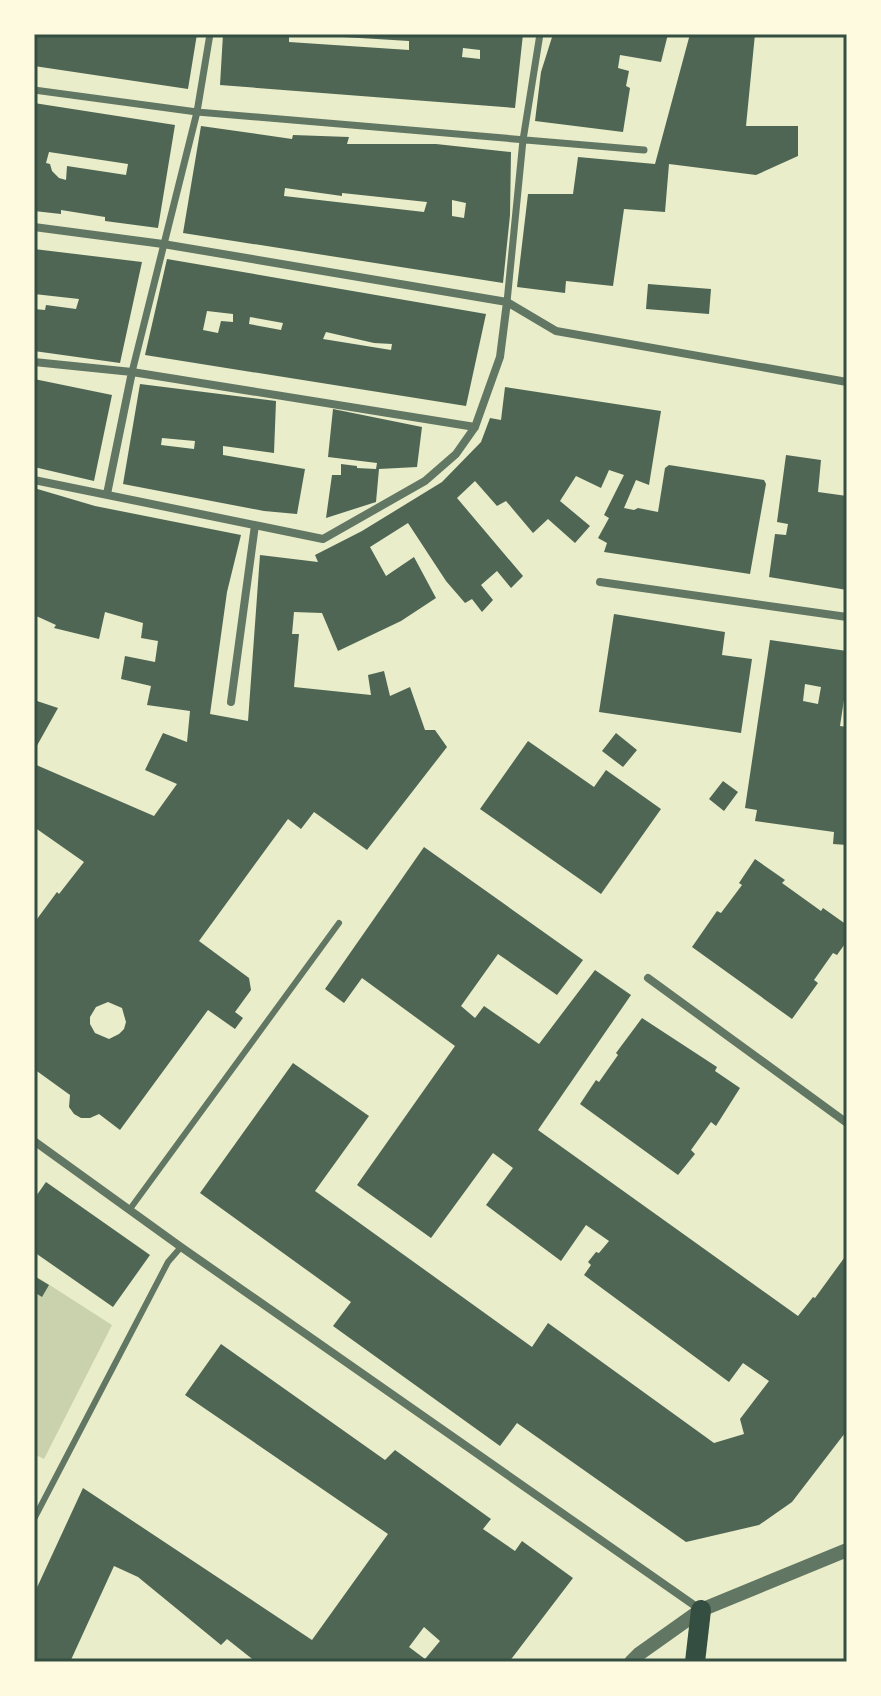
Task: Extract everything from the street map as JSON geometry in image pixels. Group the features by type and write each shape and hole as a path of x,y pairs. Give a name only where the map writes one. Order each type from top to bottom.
{"main road":[{"path":"695,1662 701,1610"}],"street":[{"path":"107,494 132,372 197,112 210,34"},
{"path":"34,480 323,539 425,481 456,454 475,427 500,357 523,140 540,34"},
{"path":"34,90 197,112 644,150"},
{"path":"34,227 163,244 507,302 556,331 847,382"},
{"path":"34,362 132,372 475,427"},
{"path":"231,702 255,525"},
{"path":"600,582 847,617"},
{"path":"648,978 847,1123"},
{"path":"34,1141 701,1610"},
{"path":"631,1662 701,1610 847,1550"}],"lane":[{"path":"130,1209 339,923"},
{"path":"34,1519 168,1262 181,1247"}],"green space":[{"path":"34,1275 112,1325 44,1459 34,1454"}],"building":[{"path":"34,34 197,34 188,89 34,66"},
{"path":"223,34 289,34 289,42 409,50 409,41 327,34 523,34 515,108 220,85","holes":["463,48 480,50 480,59 462,57"]},
{"path":"553,34 668,34 661,62 620,55 618,68 629,71 626,86 630,88 623,132 535,121 541,72"},
{"path":"690,34 755,34 746,126 798,126 798,156 756,175 669,164 665,212 624,209 613,286 566,281 565,293 517,287 528,194 573,194 578,157 655,164"},
{"path":"34,103 175,125 158,228 105,221 105,217 61,210 61,214 34,211","holes":["49,152 128,164 126,175 67,166 66,180 59,178 46,163"]},
{"path":"201,126 292,139 293,135 349,137 347,144 436,144 511,152 510,215 503,283 183,233","holes":["285,188 342,196 342,193 427,202 424,212 284,196","452,200 466,203 464,218 452,216"]},
{"path":"34,249 142,262 120,363 34,351 34,309 45,310 46,305 76,309 79,299 34,294"},
{"path":"167,259 486,314 466,406 145,355","holes":["207,311 233,314 233,322 221,321 218,333 203,330","250,317 283,323 281,330 249,324","326,332 392,344 391,350 323,339"]},
{"path":"648,284 711,289 709,314 646,309"},
{"path":"34,379 112,395 94,481 34,467"},
{"path":"140,384 276,401 274,453 223,446 223,455 305,469 297,514 264,511 123,484","holes":["162,438 195,441 194,449 161,445"]},
{"path":"505,387 661,411 649,485 636,480 624,508 658,512 665,468 669,465 764,480 766,484 750,574 604,552 607,543 598,538 609,518 604,515 624,475 609,470 601,488 576,476 560,501 590,526 575,543 548,519 533,533 506,501 497,506 475,481 457,498 523,576 511,588 497,571 481,585 493,600 482,612 472,599 465,603 446,581 408,523 370,547 386,576 414,557 436,598 401,621 338,651 322,613 294,612 292,634 299,634 294,687 371,695 368,675 384,671 390,696 410,687 425,730 435,730 447,747 367,850 314,812 301,829 288,819 199,941 249,978 251,990 235,1012 243,1018 235,1029 208,1010 120,1130 99,1114 81,1118 74,1114 69,1107 70,1095 34,1069 34,920 84,862 34,827 34,764 154,816 177,784 145,770 163,733 187,742 190,711 147,705 151,686 121,679 125,656 155,662 158,641 141,638 143,623 105,612 99,639 54,628 56,625 34,615 34,488 95,506 241,535 227,592 210,714 248,721 260,555 318,562 315,555 362,531 442,482 481,442 490,418 501,420","holes":["108,1002 122,1008 126,1022 119,1034 109,1039 95,1033 90,1017 96,1007"]},
{"path":"333,409 422,427 417,467 379,469 376,502 326,518 332,475 341,475 341,464 376,469 377,463 328,457"},
{"path":"786,455 821,460 818,492 847,496 847,590 769,577 775,534 786,535 788,524 777,522"},
{"path":"614,614 725,632 722,655 752,659 741,733 599,712"},
{"path":"770,640 847,651 847,693 840,726 847,727 844,762 847,763 847,845 833,844 834,832 755,821 757,810 745,808","holes":["805,684 821,687 818,704 803,701"]},
{"path":"34,700 58,708 34,751"},
{"path":"616,733 637,750 623,767 602,751"},
{"path":"528,741 594,787 606,770 661,809 601,894 480,809"},
{"path":"723,781 738,792 724,811 709,799"},
{"path":"424,847 583,960 557,995 498,954 461,1006 475,1018 484,1006 539,1044 595,970 631,995 538,1130 798,1316 847,1254 847,1434 792,1502 759,1525 686,1542 517,1423 500,1446 333,1326 351,1302 200,1193 293,1063 369,1116 315,1191 532,1347 548,1323 714,1443 744,1434 740,1419 769,1381 743,1363 729,1382 584,1275 591,1265 588,1262 609,1241 586,1225 561,1261 486,1205 513,1168 493,1153 431,1238 357,1185 455,1046 362,978 344,1003 325,989"},
{"path":"755,859 821,911 823,908 847,925 847,941 837,955 833,953 814,980 818,983 792,1019 692,947 717,911 721,913 742,885 739,883"},
{"path":"642,1018 717,1067 715,1071 740,1088 716,1126 711,1122 691,1150 695,1154 678,1175 580,1104 596,1080 599,1082"},
{"path":"46,1182 150,1255 113,1307 34,1252 34,1199"},
{"path":"34,1276 49,1285 42,1297 34,1292"},
{"path":"221,1344 385,1460 395,1450 491,1519 483,1529 515,1551 522,1541 573,1578 509,1662 256,1662 227,1639 221,1645 138,1577 114,1566 70,1662 34,1662 34,1594 83,1488 312,1640 388,1534 185,1395","holes":["424,1627 440,1641 425,1659 409,1647"]}]}
